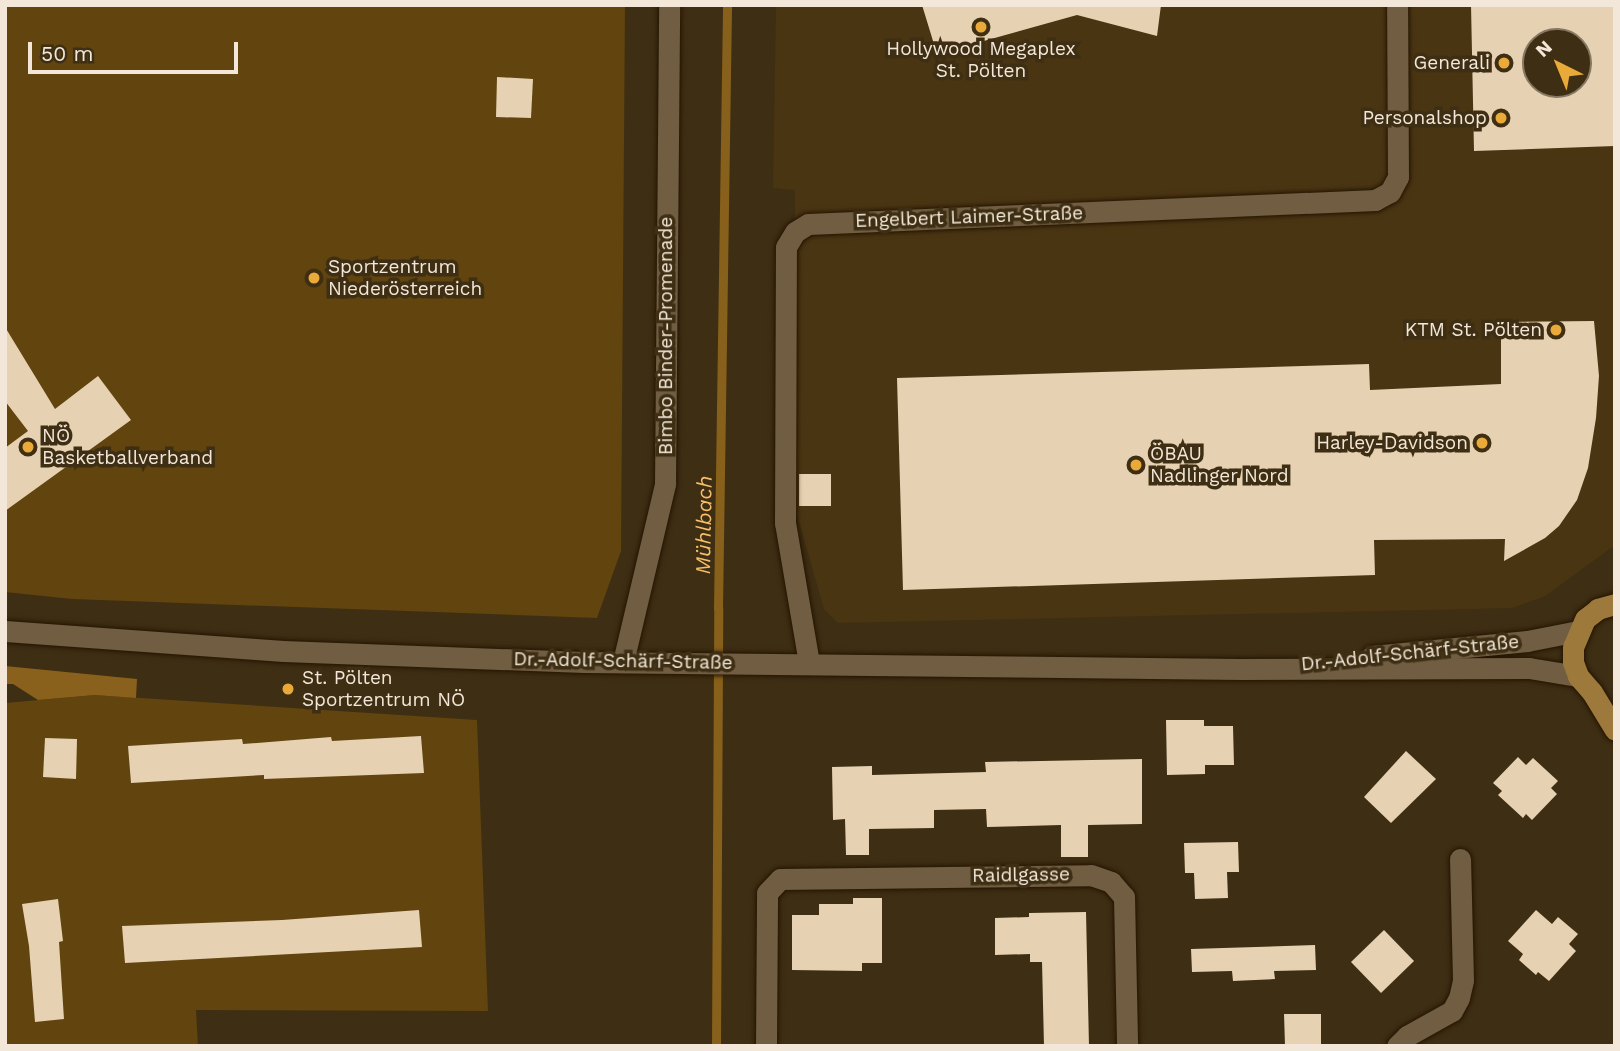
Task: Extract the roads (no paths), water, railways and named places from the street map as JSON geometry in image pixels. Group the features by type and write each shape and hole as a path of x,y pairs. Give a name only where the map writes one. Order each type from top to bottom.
{"main road":[{"path":"1614,603 1598,609 1585,620 1573,647 1578,676 1592,692 1615,730"},
{"path":"1592,692 1615,701"}],"street":[{"name":"Bimbo Binder-Promenade","path":"623,662 665,484 669,5"},
{"name":"Engelbert Laimer-Straße","path":"809,663 785,523 786,247 795,232 808,223 1375,201 1390,192 1398,177 1397,5"},
{"name":"Dr.-Adolf-Schärf-Straße","path":"5,631 283,651 623,662 1241,669 1529,668 1578,676"},
{"name":"Dr.-Adolf-Schärf-Straße","path":"1241,669 1527,641 1578,631"},
{"path":"1397,1046 1407,1036 1452,1011 1459,998 1463,980 1460,859"},
{"name":"Raidlgasse","path":"766,1046 767,893 775,882 788,878 1091,875 1111,881 1124,897 1127,1046"}],"waterway":[{"name":"Mühlbach","path":"716,1046 718,608 727,5"}],"place":[{"name":"Hollywood Megaplex St. Pölten","path":"981,27"},
{"name":"Generali","path":"1504,63"},
{"name":"Personalshop","path":"1501,118"},
{"name":"Sportzentrum Niederösterreich","path":"314,278"},
{"name":"KTM St. Pölten","path":"1556,330"},
{"name":"Harley-Davidson","path":"1482,443"},
{"name":"NÖ Basketballverband","path":"28,447"},
{"name":"ÖBAU Nadlinger Nord","path":"1136,465"},
{"name":"St. Pölten Sportzentrum NÖ","path":"288,689"}]}
